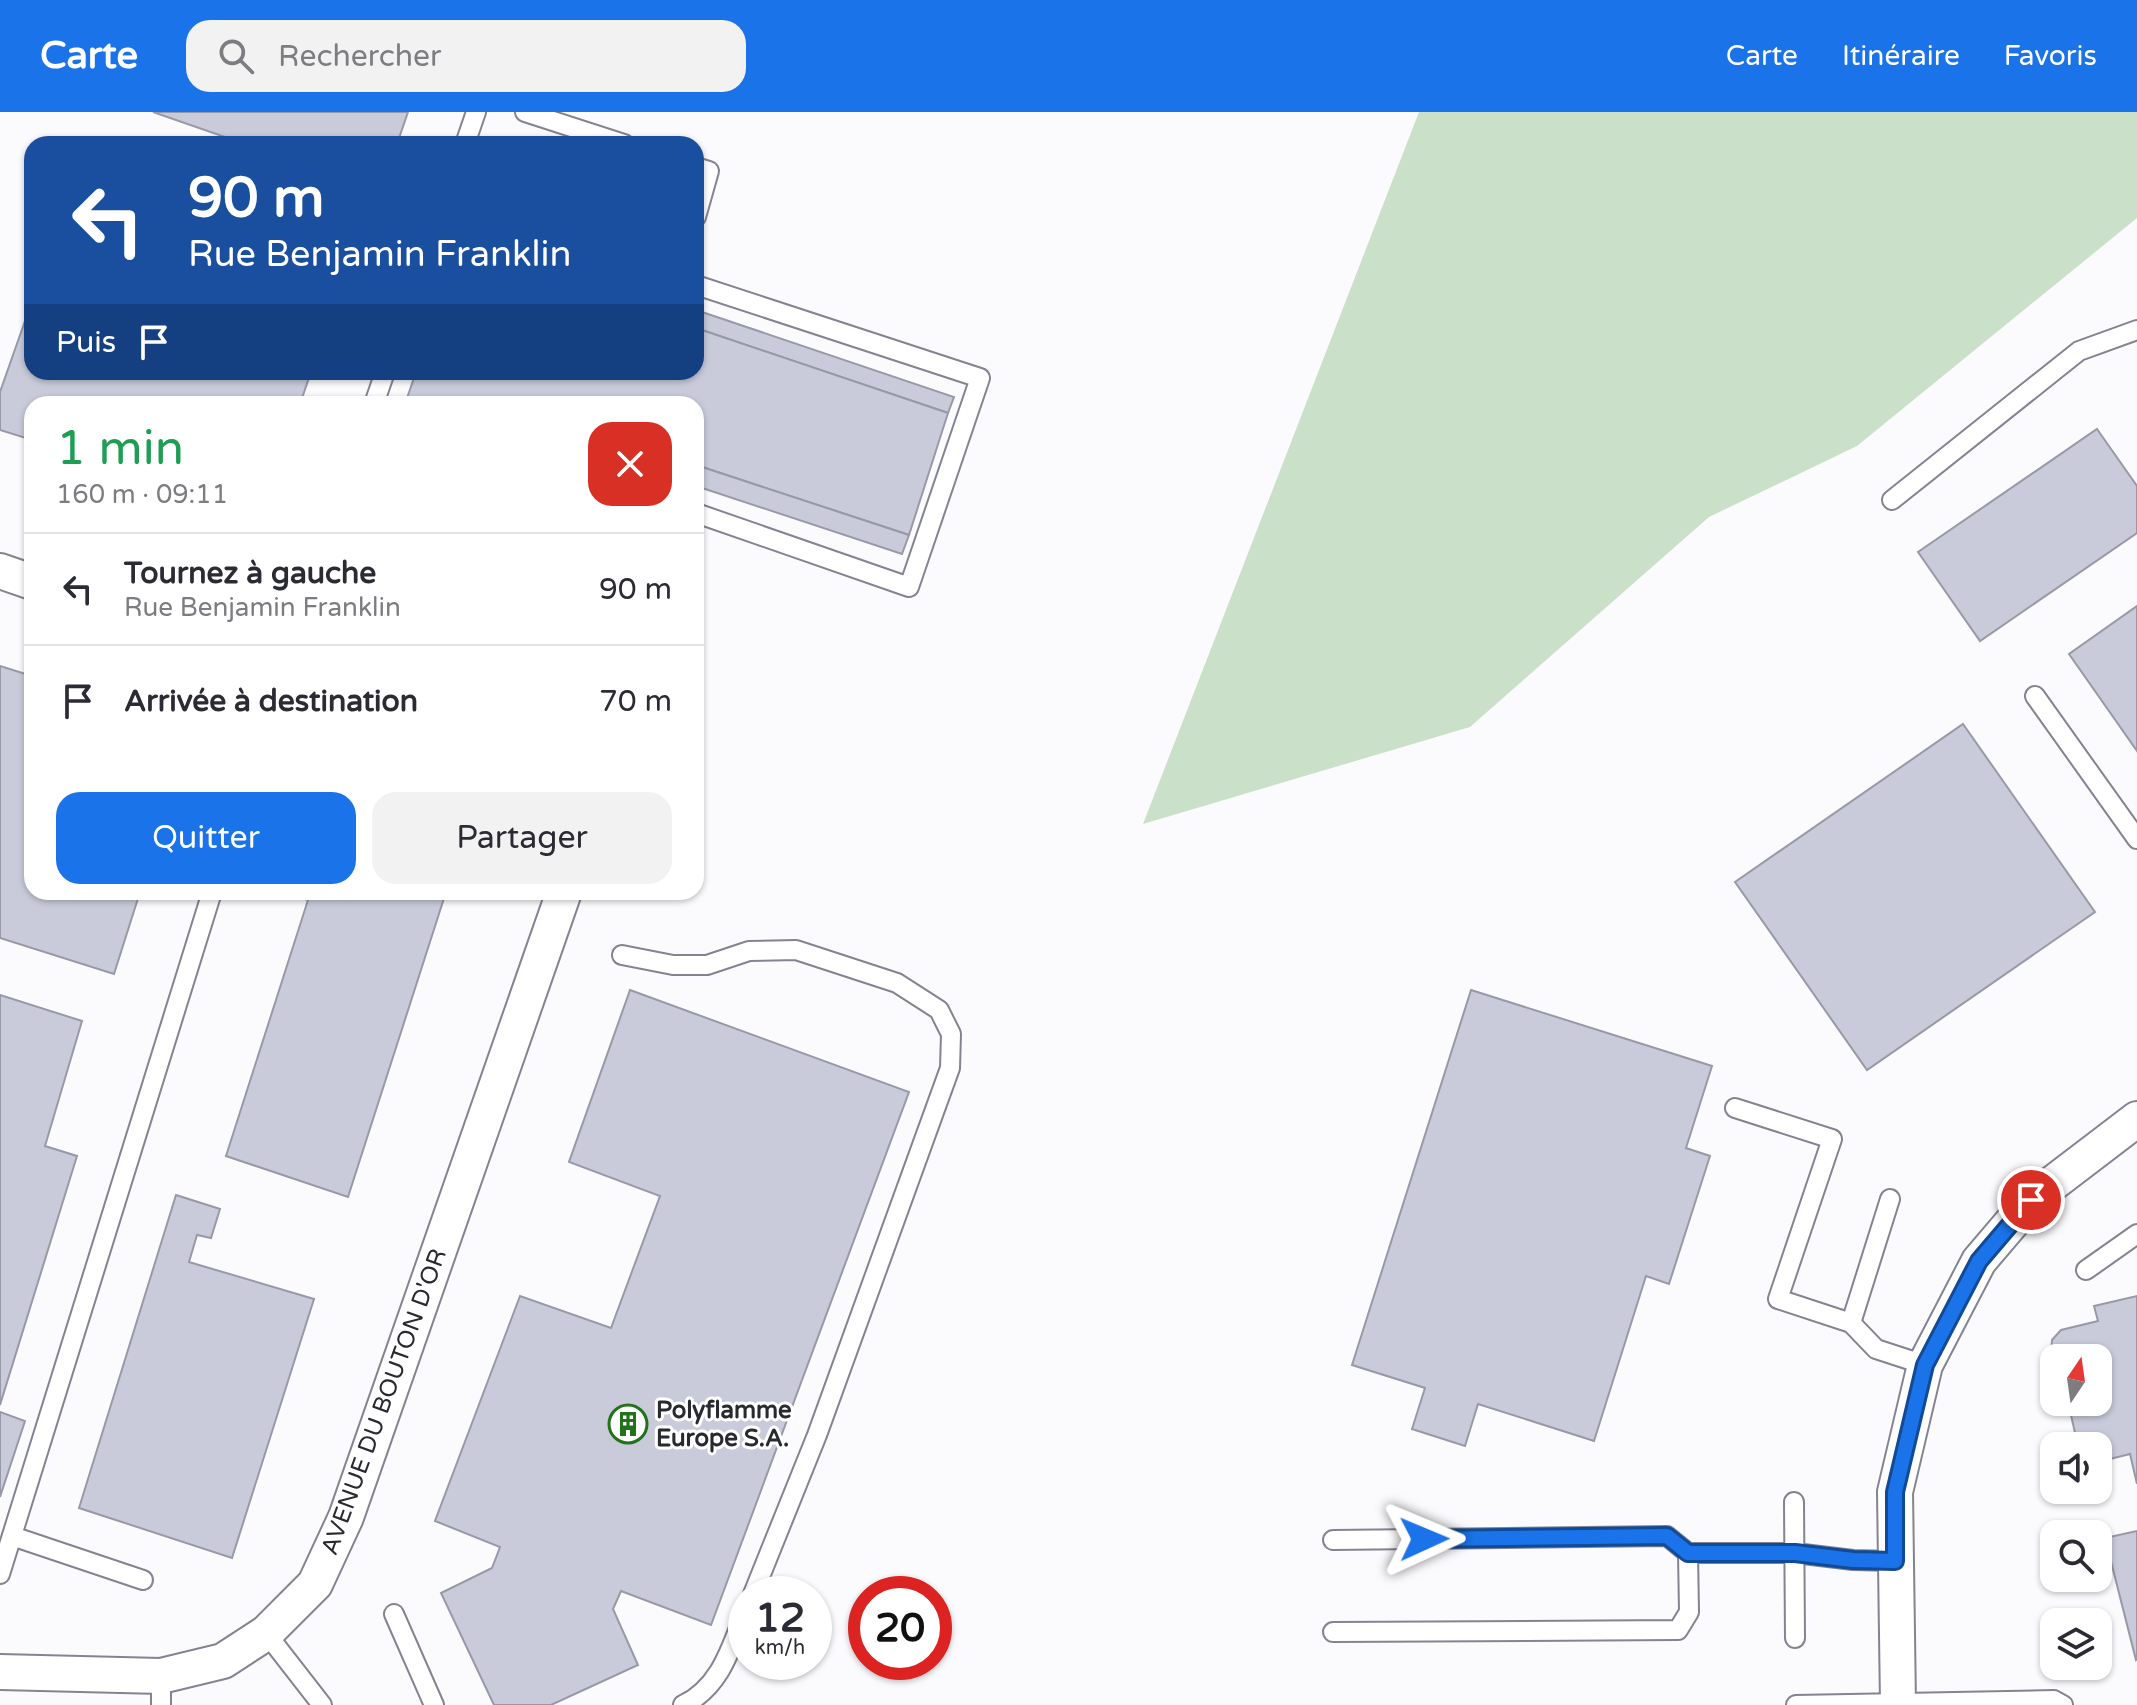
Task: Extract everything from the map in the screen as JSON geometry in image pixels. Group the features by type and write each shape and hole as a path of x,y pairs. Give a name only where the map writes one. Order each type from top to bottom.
{"street":[{"name":"AVENUE DU BOUTON D'OR","path":"0,1672 161,1690 223,1661 266,1633 315,1584 346,1517 561,900"},
{"path":"1898,1705 1895,1492 1925,1365 1979,1261 2022,1210 2137,1119"}],"lane":[{"path":"468,136 476,112"},
{"path":"525,112 599,136"},
{"path":"704,169 709,171 704,189"},
{"path":"704,288 980,378 909,587 704,516"},
{"path":"1892,500 2079,351 2137,330"},
{"path":"2035,696 2137,839"},
{"path":"0,1574 210,900"},
{"path":"622,955 673,965 707,965 749,951 796,950 897,983 939,1010 951,1034 950,1068 817,1435 760,1576"},
{"path":"1735,1108 1832,1139 1778,1299 1851,1323 1876,1349 1925,1365"},
{"path":"1851,1323 1890,1199"},
{"path":"2086,1270 2137,1234"},
{"path":"1794,1502 1795,1638"},
{"path":"12,1536 143,1580"},
{"path":"1333,1540 1667,1536 1688,1553 1795,1553 1895,1561"},
{"path":"1333,1632 1678,1630 1689,1612 1688,1553"},
{"path":"394,1614 434,1705"},
{"path":"266,1633 322,1705"},
{"path":"683,1705 699,1697 720,1672 728,1653"},
{"path":"1796,1705 1994,1704 2054,1700 2063,1705"}],"green space":[{"path":"1419,112 2137,112 2137,218 1857,446 1709,517 1470,727 1143,824"}],"building":[{"path":"153,112 408,112 400,136 222,136"},
{"path":"704,313 954,397 948,413 704,331"},
{"path":"24,324 24,380 308,380 303,396 24,396 24,438 0,430 0,392"},
{"path":"704,331 948,413 909,535 704,468 704,396 408,396 413,380 704,380"},
{"path":"2097,429 2137,486 2137,533 1980,641 1918,552"},
{"path":"704,468 909,535 902,554 704,489"},
{"path":"2137,606 2137,751 2069,654"},
{"path":"0,666 24,674 24,900 137,900 114,974 0,938"},
{"path":"1963,724 2095,912 1867,1070 1735,882"},
{"path":"308,900 443,900 348,1197 226,1156"},
{"name":"Polyflamme Europe S.A.","path":"630,990 909,1092 711,1625 621,1591 613,1609 638,1665 551,1705 494,1705 441,1593 492,1568 500,1547 435,1521 520,1296 611,1328 660,1196 569,1162"},
{"path":"1471,990 1712,1066 1686,1148 1710,1156 1669,1284 1646,1276 1594,1441 1478,1404 1465,1446 1412,1429 1425,1388 1352,1365"},
{"path":"0,995 82,1021 45,1146 77,1156 0,1405"},
{"path":"176,1195 220,1209 211,1238 197,1235 189,1262 314,1299 232,1558 79,1508"},
{"path":"2137,1296 2137,1484 2130,1454 2112,1458 2112,1432 2075,1432 2071,1416 2112,1416 2112,1344 2052,1344 2061,1330 2098,1321 2094,1306"},
{"path":"0,1412 25,1421 0,1497"},
{"path":"2137,1531 2136,1660 2112,1566 2112,1536"}],"place":[{"name":"Polyflamme Europe S.A.","path":"628,1424"}],"route":[{"path":"1424,1539 1667,1536 1688,1553 1795,1553 1895,1561 1895,1492 1925,1365 1979,1261 2031,1200"}]}
